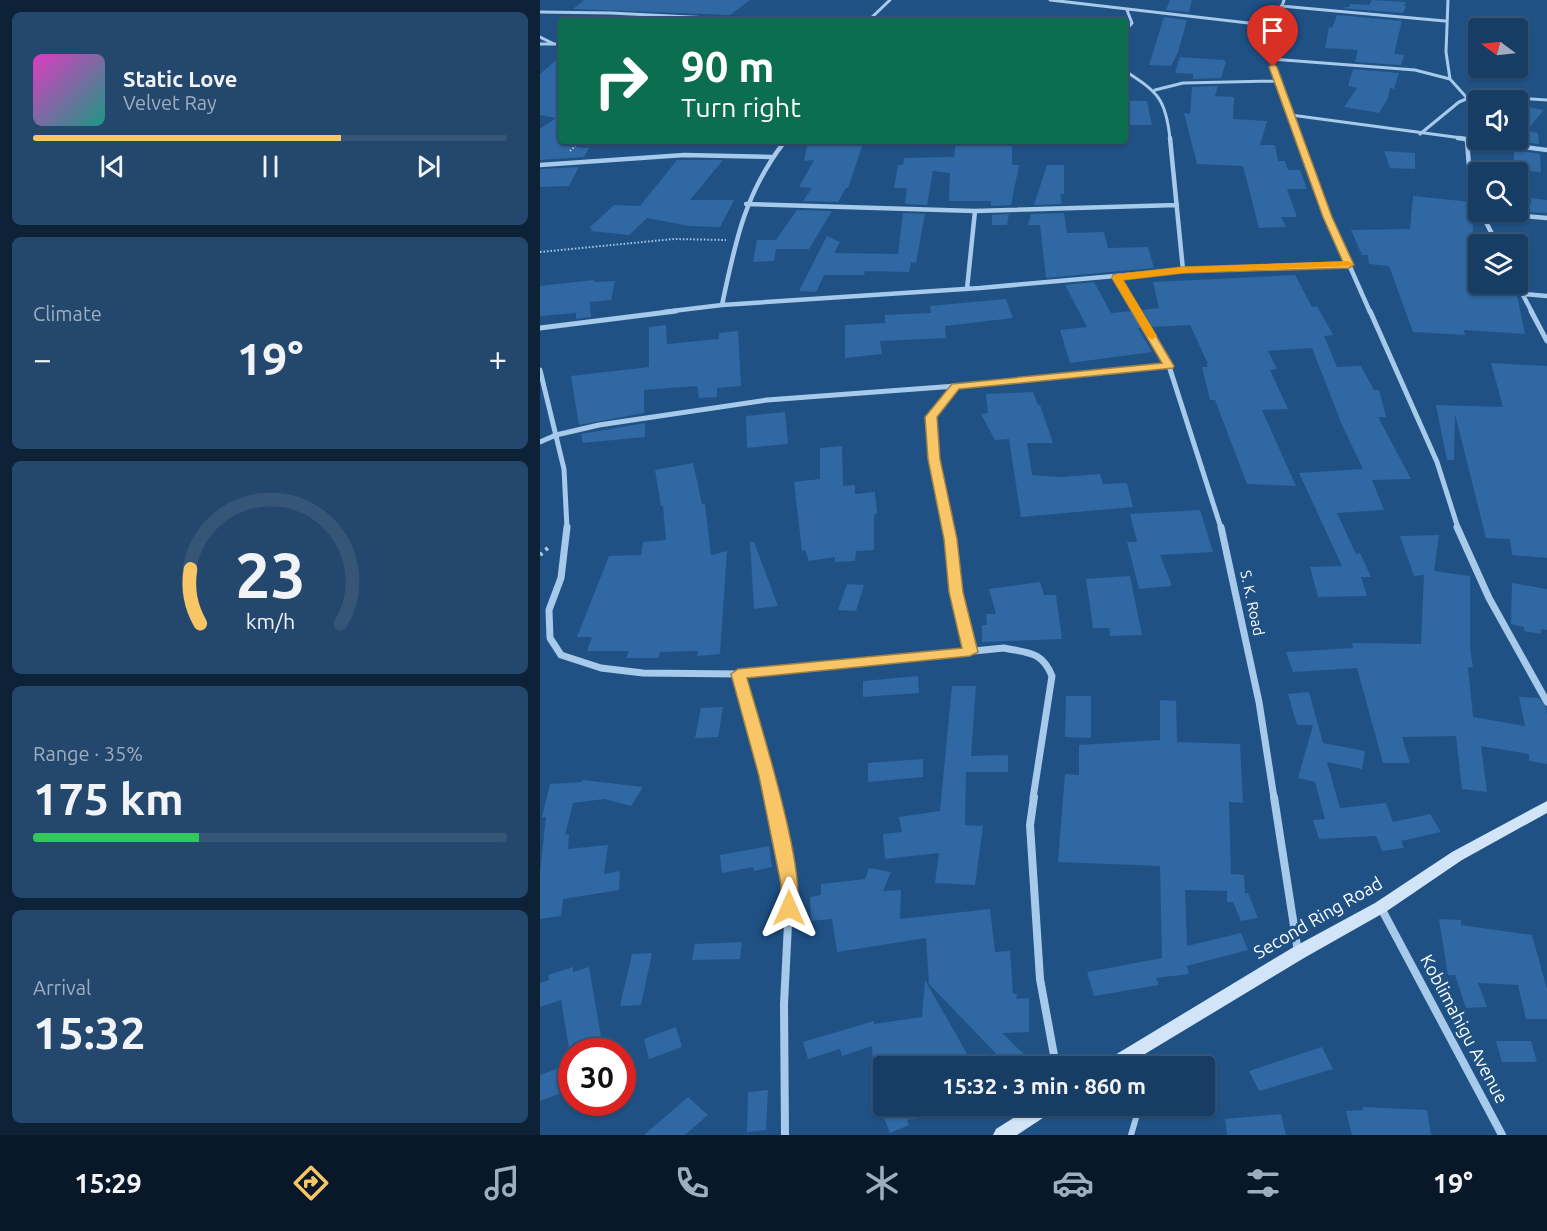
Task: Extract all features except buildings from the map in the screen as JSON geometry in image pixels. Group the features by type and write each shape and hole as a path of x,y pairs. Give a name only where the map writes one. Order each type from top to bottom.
{"street":[{"path":"871,18 890,0"},
{"path":"1050,0 1274,26"},
{"path":"1100,6 1106,0"},
{"path":"1284,0 1270,44 1271,59 1277,81 1328,217 1437,462 1452,516 1489,598 1547,702"},
{"path":"1448,0 1445,21 1450,79 1467,98"},
{"path":"1281,6 1445,21"},
{"path":"1127,10 1132,23 1128,28"},
{"path":"540,12 709,18"},
{"path":"540,37 554,44"},
{"path":"540,44 558,44"},
{"path":"1271,59 1415,70 1450,79"},
{"path":"1128,73 1155,90 1162,98 1168,117 1183,270"},
{"path":"1155,90 1183,83 1277,81"},
{"path":"1420,134 1467,98 1489,95 1547,100"},
{"path":"1291,115 1467,141 1547,150"},
{"path":"1467,141 1469,162"},
{"path":"722,305 740,218 759,176 771,156 782,144"},
{"path":"540,165 684,155 771,156"},
{"path":"746,204 975,211 1177,205"},
{"path":"967,289 975,211"},
{"path":"1528,216 1547,218"},
{"path":"540,328 722,305 1117,278 1183,270 1349,265"},
{"name":"S. K. Road","path":"1117,278 1169,366 1218,513 1259,702 1298,953"},
{"path":"1523,294 1547,296"},
{"path":"1523,294 1547,340"},
{"path":"540,442 556,435 599,425 767,400 956,386 1169,366"},
{"path":"540,370 564,469 567,526 561,578 549,610 550,638 561,655 601,668 643,673 738,674 1004,648 1036,654 1047,664 1052,676 1030,825 1040,979 1054,1056"},
{"path":"956,386 931,417 934,459 949,530 956,592 970,652"},
{"path":"540,612 549,610"},
{"path":"738,674 768,776 790,884 784,1004 785,1135"},
{"name":"Second Ring Road","path":"1134,1056 1298,953 1381,907 1457,856 1547,806"},
{"name":"Koblimahigu Avenue","path":"1381,907 1502,1135"},
{"path":"1004,1135 1032,1116"}],"lane":[{"path":"1131,1135 1136,1116"}],"path":[{"path":"540,252 674,239 736,240"}],"slow traffic":[{"path":"1152,336 1117,278 1183,270 1348,264"}],"route":[{"path":"789,908 790,884 768,776 738,674 970,652 956,592 944,501 934,459 931,417 940,403 956,386 1169,366 1117,278 1183,270 1349,265 1328,217 1273,67"}]}
